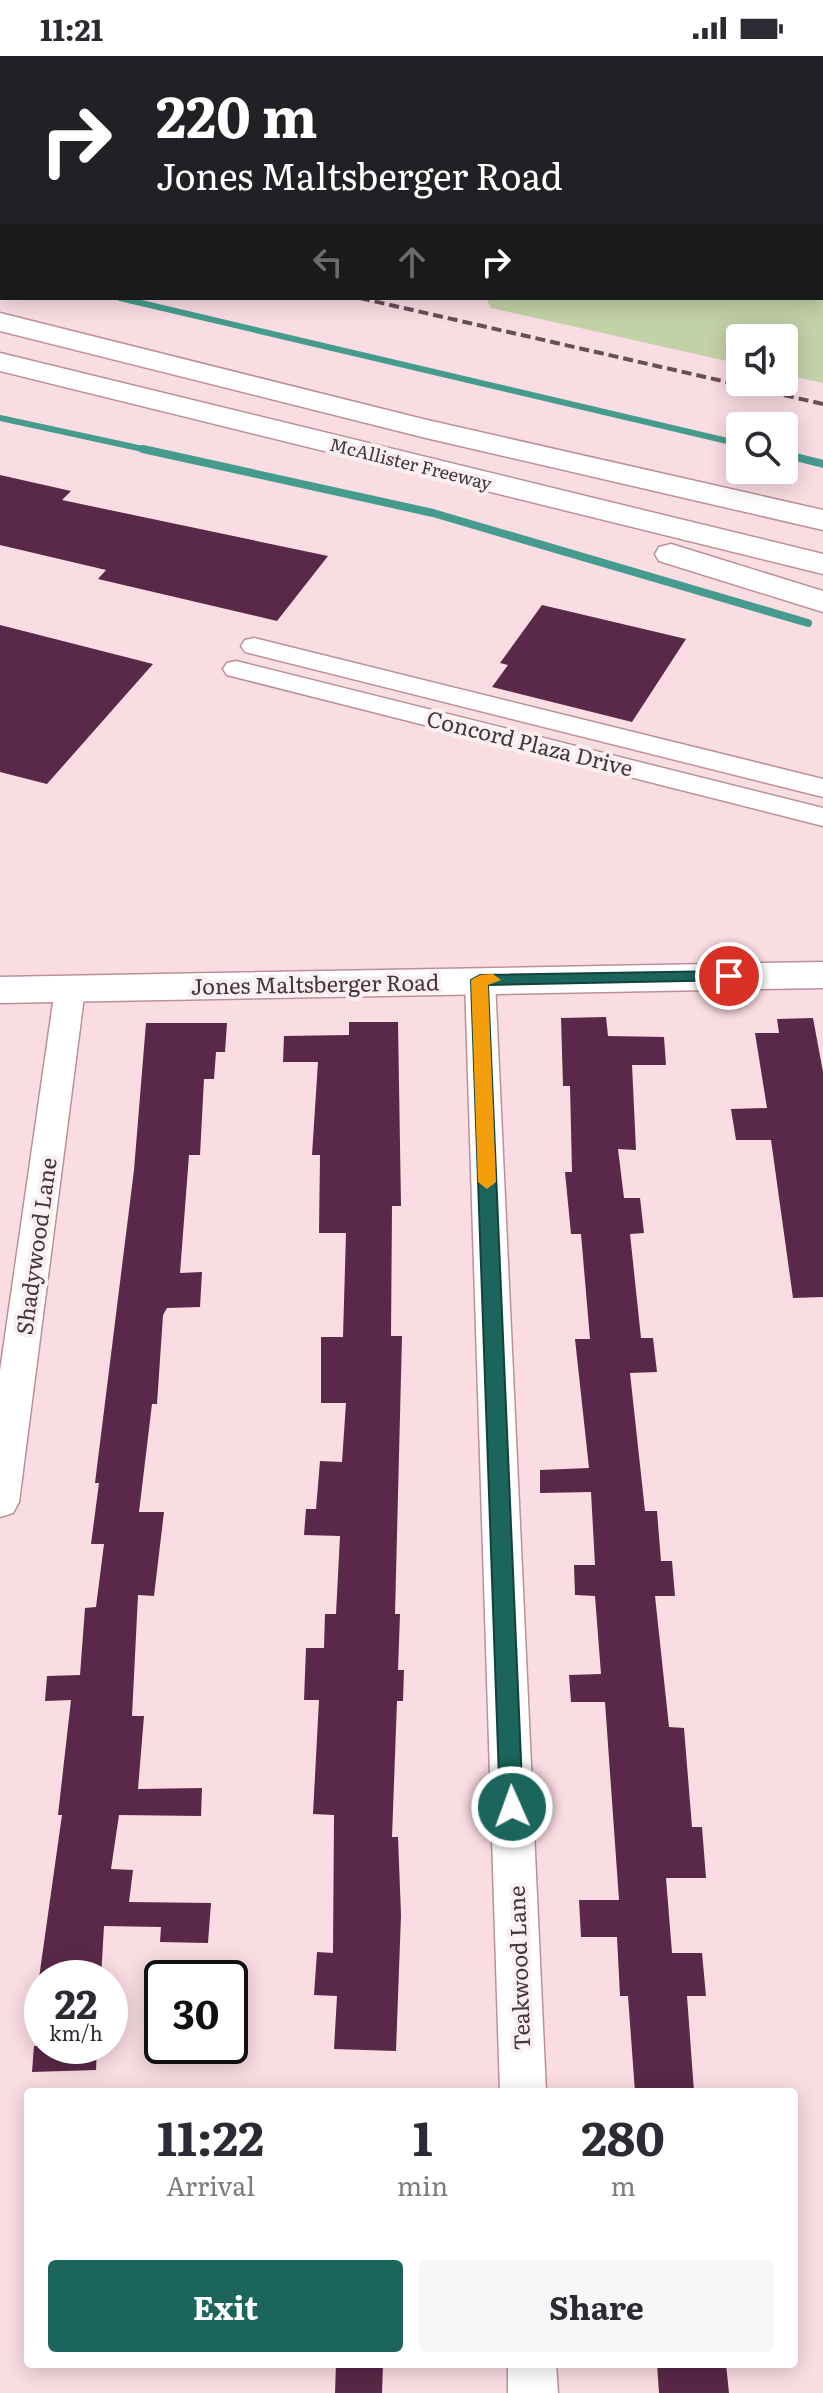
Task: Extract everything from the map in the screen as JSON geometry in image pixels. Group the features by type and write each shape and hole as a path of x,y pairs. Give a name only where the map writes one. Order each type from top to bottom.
{"main road":[{"name":"McAllister Freeway","path":"0,322 426,429 823,520"},
{"name":"McAllister Freeway","path":"0,362 823,564"},
{"path":"322,442 823,602"},
{"name":"Jones Maltsberger Road","path":"0,990 823,975"}],"street":[{"name":"Concord Plaza Drive","path":"254,646 823,788"},
{"name":"Concord Plaza Drive","path":"236,669 823,817"},
{"name":"Teakwood Lane","path":"480,980 523,2088"},
{"name":"Shadywood Lane","path":"0,1502 70,989"},
{"path":"532,2368 533,2393"}],"green space":[{"path":"487,300 823,300 823,383 798,377 798,324 726,324 726,361 491,308"}],"building":[{"path":"0,475 71,491 62,500 328,556 277,621 98,579 106,570 0,545"},
{"path":"542,605 686,639 632,722 492,687 508,665 500,663"},
{"path":"0,625 153,664 47,784 0,772"},
{"path":"606,1017 608,1036 664,1037 666,1065 632,1065 636,1150 618,1149 624,1198 640,1198 644,1233 630,1234 641,1338 653,1338 657,1372 630,1373 645,1511 657,1511 661,1561 672,1561 675,1596 655,1596 669,1727 684,1728 692,1827 702,1827 706,1878 666,1878 672,1953 702,1953 706,1996 687,1996 694,2088 635,2088 628,1996 620,1996 617,1937 581,1937 579,1900 619,1900 605,1702 571,1702 569,1675 601,1674 595,1596 575,1595 574,1565 595,1565 591,1492 540,1493 540,1470 589,1468 575,1339 590,1339 581,1234 571,1234 565,1172 572,1172 570,1086 563,1086 561,1018"},
{"path":"813,1018 823,1072 823,1297 793,1298 771,1140 736,1140 731,1109 767,1108 755,1033 779,1033 777,1019"},
{"path":"349,1022 398,1022 401,1206 392,1206 391,1336 402,1336 395,1614 400,1614 398,1670 404,1670 403,1701 397,1701 392,1837 398,1837 401,1915 396,2051 334,2049 337,1996 314,1995 317,1952 333,1953 334,1815 313,1814 319,1700 304,1700 306,1648 324,1648 325,1614 336,1614 340,1536 304,1535 306,1509 316,1509 320,1461 342,1462 346,1403 321,1403 321,1337 343,1337 346,1233 319,1233 320,1155 312,1155 318,1062 283,1062 284,1036 349,1035"},
{"path":"146,1023 227,1023 225,1052 216,1052 214,1079 204,1079 200,1155 189,1155 180,1273 202,1272 200,1307 167,1308 163,1315 157,1404 152,1404 139,1512 164,1512 154,1596 138,1595 132,1716 144,1716 138,1789 202,1788 201,1816 119,1815 111,1869 133,1870 129,1902 211,1903 208,1943 160,1942 161,1927 104,1926 102,1960 42,1960 62,1815 58,1815 71,1700 45,1701 47,1676 80,1675 85,1608 96,1607 104,1544 91,1544 99,1483 95,1483 134,1170"},
{"path":"33,2064 96,2064 96,2070 32,2072"},
{"path":"336,2368 383,2368 382,2393 335,2393"},
{"path":"657,2368 726,2368 729,2393 659,2393"}],"waterway":[{"path":"128,300 726,441"},
{"path":"0,418 152,451"},
{"path":"143,449 433,513 808,623"},
{"path":"798,458 823,464"}],"railway":[{"path":"369,300 823,404"}],"slow traffic":[{"path":"487,1182 480,980 493,980"}],"route":[{"path":"512,1807 480,980 729,976"}]}
